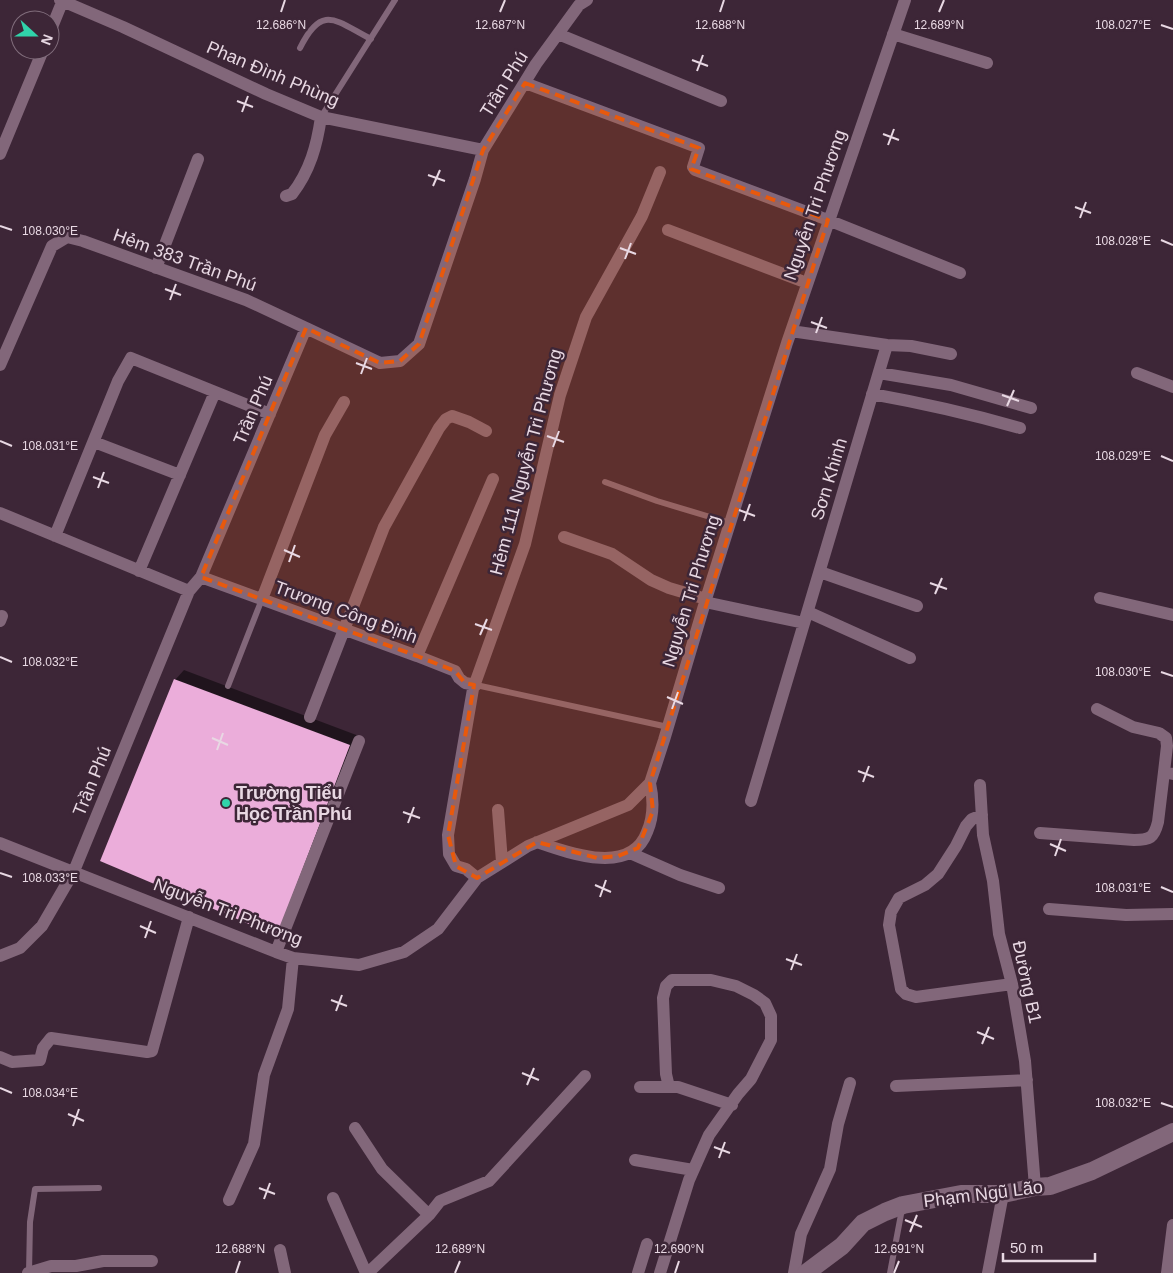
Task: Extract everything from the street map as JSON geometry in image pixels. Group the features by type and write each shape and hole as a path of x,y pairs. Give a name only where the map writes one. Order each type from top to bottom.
{"street":[{"name":"Phan Đình Phùng","path":"62,0 266,94 321,117 483,150"},
{"name":"Trần Phú","path":"0,956 20,948 42,926 74,871 189,591 201,577 306,328 380,363 400,361 419,344 483,150 525,82 558,34 579,5 587,0"},
{"name":"Nguyễn Tri Phương","path":"0,843 293,958 359,965 404,952 438,929 476,878 528,846 628,805 650,783 705,601 791,331 905,0"},
{"path":"558,34 721,101"},
{"path":"893,34 987,62"},
{"path":"0,154 39,60"},
{"path":"525,82 698,148 693,167 695,170 828,220 960,273"},
{"path":"286,196 292,194 307,171 318,139 321,117"},
{"path":"156,268 198,159"},
{"name":"Hẻm 111 Nguyễn Tri Phương","path":"476,878 466,869 456,866 450,854 448,835 473,689 525,544 560,395 586,317 642,216 660,172"},
{"path":"668,230 807,283"},
{"name":"Hẻm 383 Trần Phú","path":"0,366 52,246 67,237 246,300 306,328"},
{"path":"791,331 887,345 912,346 951,354"},
{"name":"Sơn Khinh","path":"751,801 887,345"},
{"path":"54,536 118,381 131,358 270,414"},
{"path":"879,373 952,384 1032,408"},
{"path":"1137,374 1173,387"},
{"path":"139,571 216,392"},
{"path":"872,394 984,417 1020,428"},
{"path":"262,599 325,435 344,402"},
{"path":"310,717 384,527 439,428 446,419 452,416 486,431"},
{"path":"94,442 180,475"},
{"path":"417,656 493,480"},
{"path":"0,513 189,591"},
{"path":"564,537 612,554 651,580 705,601 806,618 910,658"},
{"path":"820,572 917,606"},
{"name":"Trương Công Định","path":"201,577 417,656 454,671 465,682 476,685"},
{"path":"1100,598 1173,615"},
{"path":"1040,833 1115,840 1147,840 1156,830 1168,773 1166,738 1159,733 1133,727 1097,709"},
{"path":"276,952 359,741"},
{"path":"538,842 575,855 589,857 618,856 630,853 638,848 644,840 650,826 654,800 650,783"},
{"name":"Đường B1","path":"980,785 983,835 993,881 999,934 1012,984 1027,1080 1035,1187"},
{"path":"498,810 502,862"},
{"path":"982,815 972,819 966,826 952,853 938,874 925,885 899,898 894,904 890,912 889,926 892,944 901,988 906,994 916,997 1012,984"},
{"path":"630,853 680,875 719,888"},
{"path":"1049,909 1126,915 1173,914"},
{"path":"0,1057 12,1062 40,1060 44,1048 52,1038 146,1052 152,1051 189,917"},
{"path":"230,1200 254,1144 264,1075 288,1009 293,958"},
{"path":"660,1273 693,1170 708,1135 751,1079 771,1040 771,1016 765,1003 736,986 710,980 672,980 666,986 663,998 666,1074 669,1087"},
{"path":"370,1273 429,1215 440,1201 489,1181 585,1076"},
{"path":"896,1086 1027,1080"},
{"path":"794,1273 801,1234 830,1169 838,1124 850,1083"},
{"path":"640,1087 678,1087 732,1104"},
{"path":"355,1128 382,1169 429,1215"},
{"name":"Phạm Ngũ Lão","path":"806,1273 842,1246 863,1223 903,1205 961,1194 1003,1194 1035,1187 1050,1186 1092,1171 1173,1132"},
{"path":"635,1160 693,1170"},
{"path":"988,1273 1003,1194"},
{"path":"333,1198 366,1273"},
{"path":"1167,1273 1172,1246 1173,1225"},
{"path":"638,1273 647,1244"},
{"path":"280,1250 285,1273"},
{"path":"28,1273 103,1261 152,1261"}],"lane":[{"path":"321,117 395,0"},
{"path":"300,48 308,31 322,20 331,18 371,39"},
{"path":"605,482 657,501 730,523"},
{"path":"228,686 262,599"},
{"path":"476,685 668,727"},
{"path":"28,1273 30,1222 35,1189 99,1188"},
{"path":"890,1273 903,1205"}],"highlighted area":[{"path":"525,83 699,148 691,169 828,220 650,783 653,811 638,848 618,856 597,858 537,842 477,878 456,866 448,835 474,685 465,683 455,671 201,577 306,328 380,363 400,361 419,344 483,150"}],"building":[{"name":"Trường Tiểu Học Trần Phú","path":"174,679 350,745 277,936 100,861"}],"place":[{"name":"Trường Tiểu Học Trần Phú","path":"226,803"}]}
